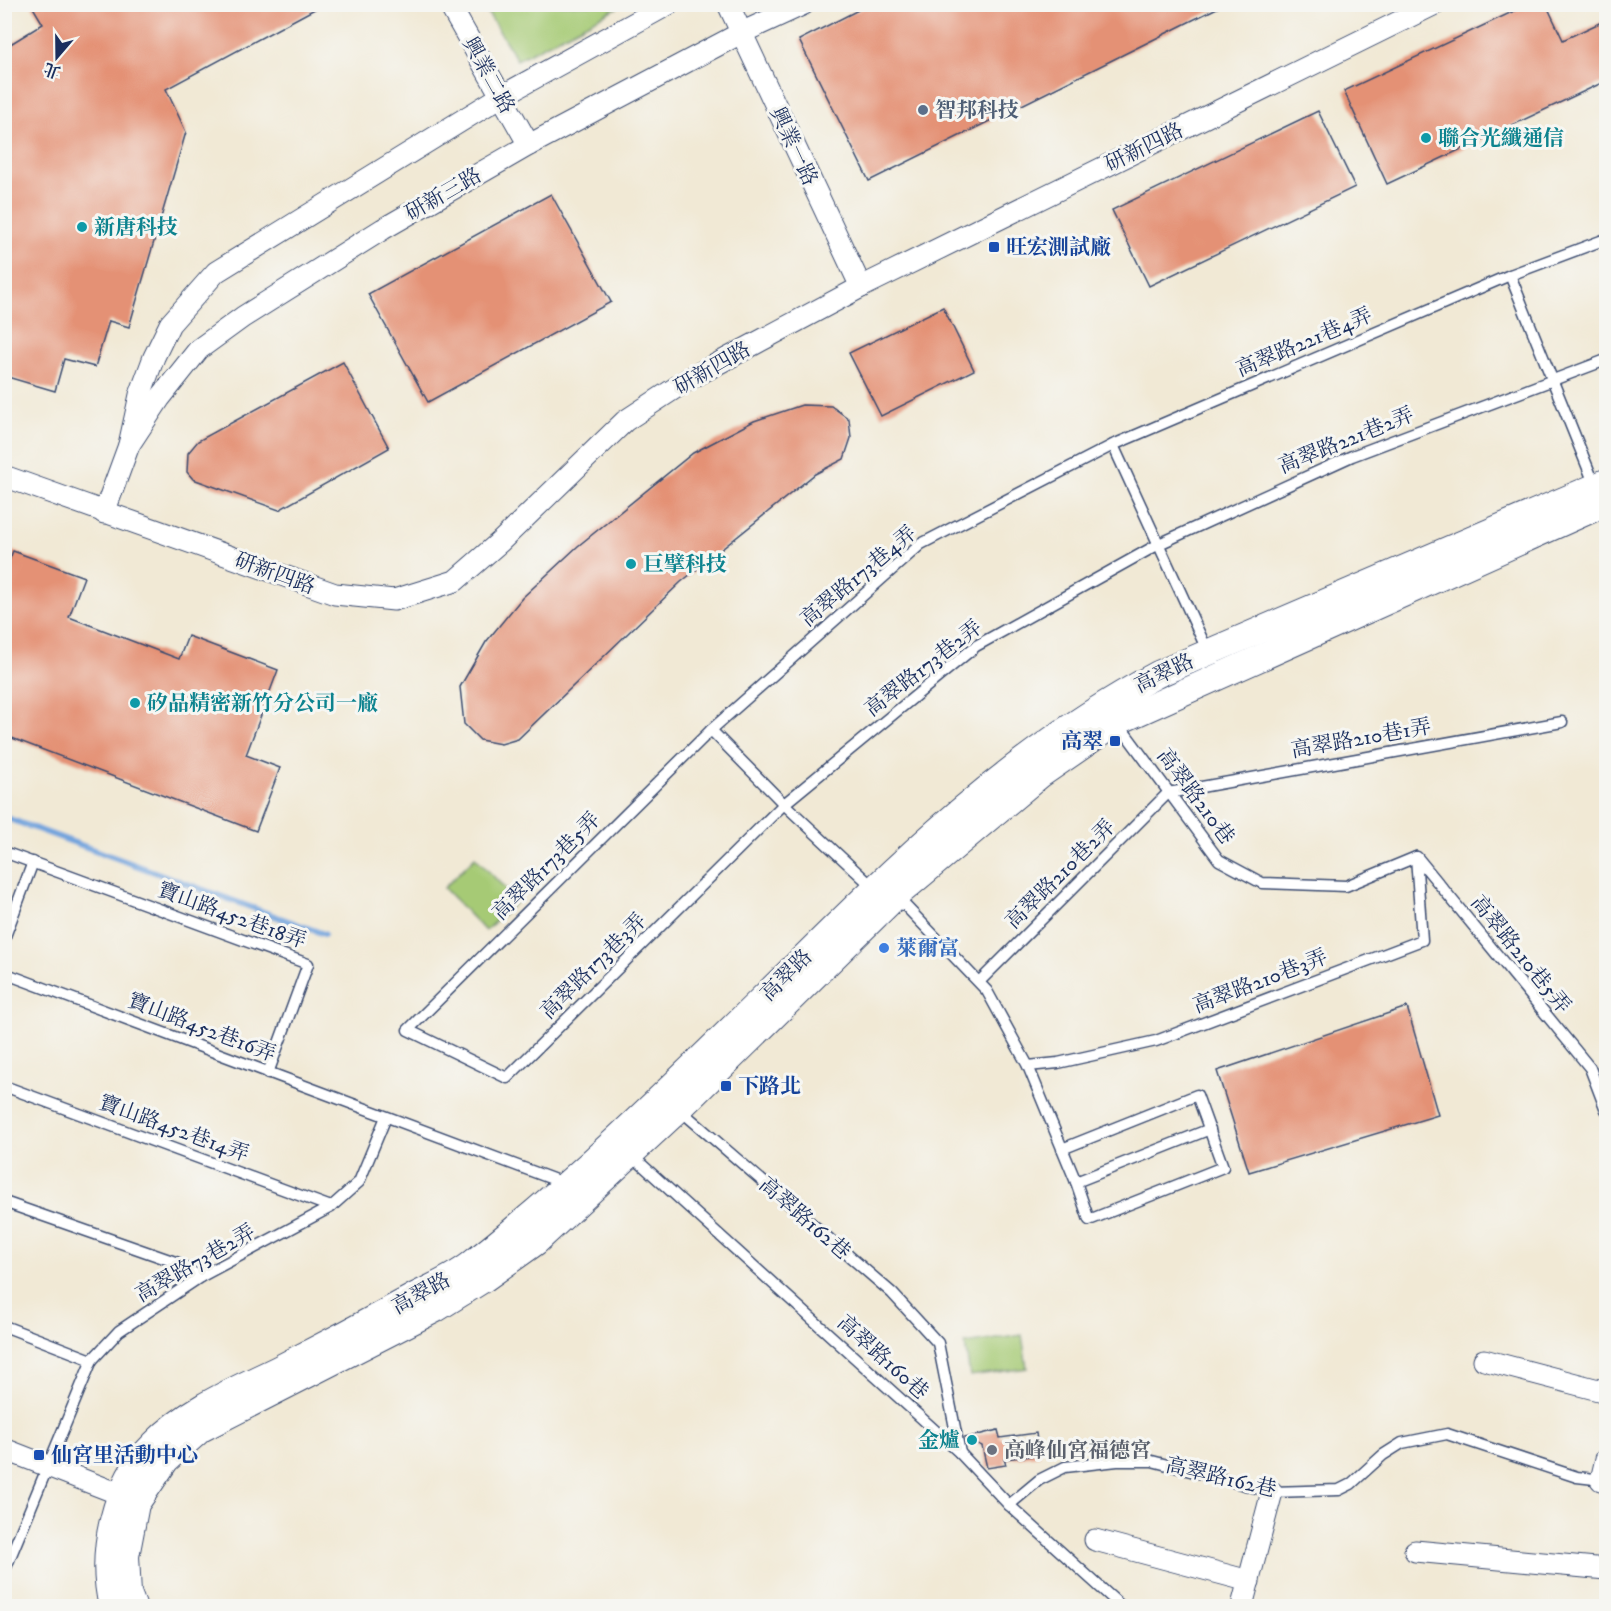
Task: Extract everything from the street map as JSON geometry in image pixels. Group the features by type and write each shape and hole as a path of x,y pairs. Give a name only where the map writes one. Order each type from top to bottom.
{"street":[{"name":"興業二路","path":"449,4 529,145"},
{"name":"研新三路","path":"104,513 129,445 140,395 153,357 170,324 216,272 500,97 669,4"},
{"name":"興業一路","path":"728,4 861,287"},
{"name":"研新三路","path":"129,445 160,398 200,349 243,317 383,229 529,145 741,33 804,4"},
{"name":"研新四路","path":"4,476 335,594 394,600 455,581 501,542 626,421 689,379 861,287 1432,5"},
{"name":"高翠路","path":"112,1606 108,1591 108,1553 112,1526 129,1500 166,1460 201,1429 436,1309 536,1242 578,1189 671,1102 885,892 1040,775 1112,711 1213,663 1602,494"},
{"path":"1484,1360 1606,1392"},
{"path":"4,1449 48,1465 129,1500"},
{"name":"高翠路162巷","path":"1604,1480 1606,1459"},
{"path":"1242,1606 1272,1492"},
{"name":"高翠路","path":"129,1500 126,1556 128,1593 133,1606"},
{"path":"1095,1540 1249,1581"},
{"path":"1415,1551 1606,1569"}],"lane":[{"name":"高翠路221巷4弄","path":"1113,445 1510,275 1606,239"},
{"path":"1510,275 1552,381 1602,494"},
{"name":"高翠路221巷2弄","path":"1160,544 1353,456 1606,360"},
{"path":"1113,445 1213,663"},
{"name":"高翠路173巷4弄","path":"711,730 921,544 1113,445"},
{"name":"高翠路173巷2弄","path":"784,804 976,646 1160,544"},
{"name":"高翠路210巷","path":"1112,711 1168,793 1219,860 1262,883 1346,886 1416,857"},
{"name":"高翠路210巷1弄","path":"1168,793 1562,722"},
{"path":"711,730 784,804 885,892 987,991 1028,1066 1062,1149 1076,1182 1089,1220 1223,1167 1197,1095 1062,1149"},
{"name":"高翠路173巷5弄","path":"408,1030 711,730"},
{"name":"高翠路210巷2弄","path":"978,982 1168,793"},
{"name":"高翠路173巷3弄","path":"408,1030 507,1078 784,804"},
{"path":"4,852 33,862 4,939"},
{"name":"高翠路210巷3弄","path":"1028,1066 1058,1063 1156,1041 1422,940 1416,857"},
{"name":"高翠路210巷5弄","path":"1416,857 1590,1068 1606,1110"},
{"name":"寶山路452巷18弄","path":"33,862 308,964 268,1073"},
{"name":"寶山路452巷16弄","path":"4,973 578,1189"},
{"name":"寶山路452巷14弄","path":"4,1086 331,1207"},
{"name":"高翠路162巷","path":"671,1102 892,1293 938,1343 960,1453"},
{"name":"高翠路73巷2弄","path":"4,1572 92,1360 119,1331 200,1277 331,1207 359,1182 386,1117"},
{"path":"1076,1182 1210,1128"},
{"name":"高翠路160巷","path":"622,1148 960,1453 1009,1505 1121,1606"},
{"path":"4,1202 178,1263 200,1277"},
{"path":"4,1326 92,1360"},
{"name":"高翠路162巷","path":"1009,1505 1039,1480 1065,1467 1117,1461 1152,1461 1272,1492 1339,1490 1351,1484 1383,1455 1402,1443 1448,1434 1577,1477 1604,1480"}],"green space":[{"path":"483,5 622,5 517,60"},
{"path":"475,857 517,901 485,931 444,888"},
{"path":"1022,1335 1027,1368 970,1376 965,1344"}],"building":[{"name":"新唐科技","path":"31,4 324,4 166,89 186,132 129,327 109,321 95,367 64,359 55,391 4,376 4,48 43,24"},
{"name":"智邦科技","path":"870,4 1225,4 869,181 799,40"},
{"name":"聯合光纖通信","path":"1529,4 1546,4 1563,40 1606,20 1606,81 1387,184 1344,91"},
{"path":"1318,111 1355,187 1149,286 1112,210"},
{"path":"551,194 611,302 428,402 368,294"},
{"path":"943,307 974,370 881,416 849,353"},
{"path":"343,362 389,448 279,510 193,479 187,472 188,453 198,441"},
{"name":"巨擘科技","path":"802,405 831,406 849,419 851,438 844,459 815,474 681,582 518,739 501,744 480,740 464,724 460,687 486,642 522,598 578,546 693,453 754,421"},
{"name":"矽品精密新竹分公司一廠","path":"13,551 84,577 69,617 179,659 188,636 278,670 246,755 280,768 256,831 4,735 4,573"},
{"path":"1407,1007 1438,1115 1249,1172 1217,1071"},
{"path":"998,1430 1000,1438 1036,1433 1039,1455 1004,1459 1006,1465 987,1468 982,1446 965,1438"}],"waterway":[{"path":"4,817 324,934"}],"place":[{"name":"智邦科技","path":"923,110"},
{"name":"聯合光纖通信","path":"1426,138"},
{"name":"新唐科技","path":"82,227"},
{"name":"旺宏測試廠","path":"994,247"},
{"name":"巨擘科技","path":"631,564"},
{"name":"矽品精密新竹分公司一廠","path":"135,703"},
{"name":"高翠","path":"1115,741"},
{"name":"萊爾富","path":"884,948"},
{"name":"下路北","path":"726,1086"},
{"name":"金爐","path":"972,1440"},
{"name":"高峰仙宮福德宮","path":"992,1450"},
{"name":"仙宮里活動中心","path":"39,1455"}]}
